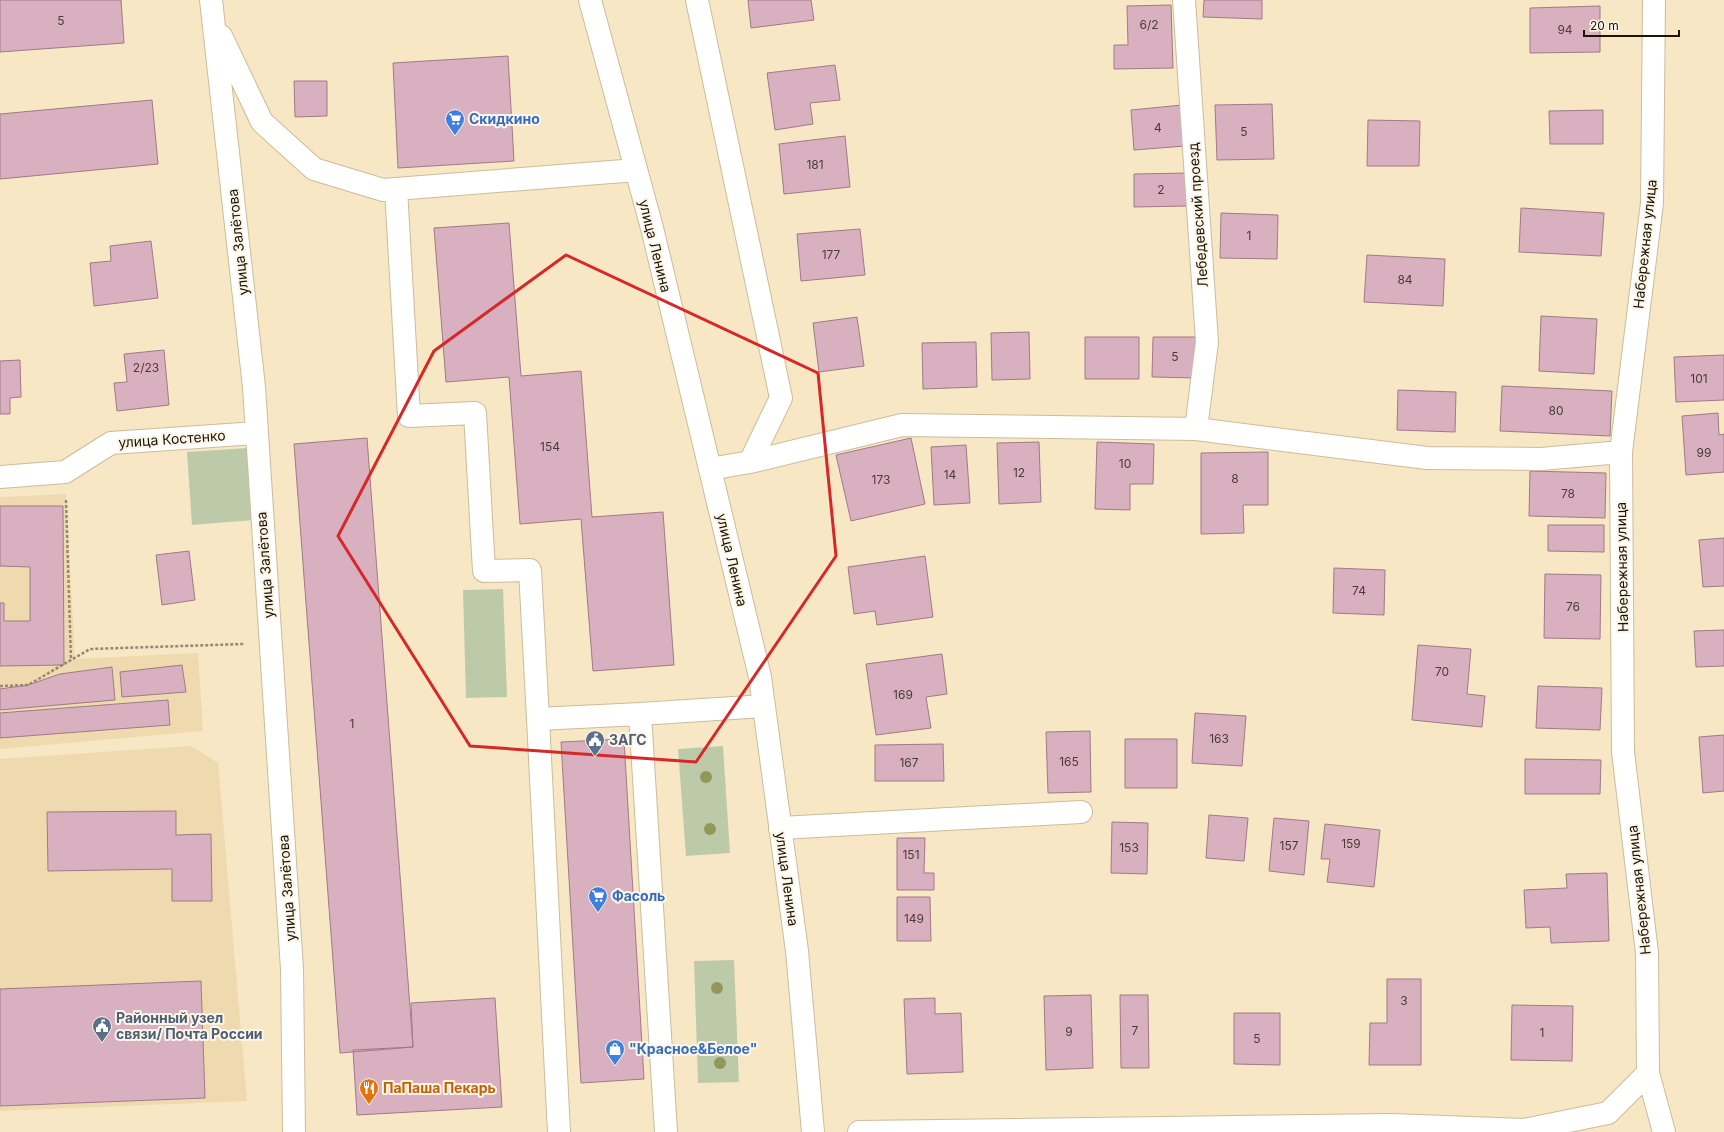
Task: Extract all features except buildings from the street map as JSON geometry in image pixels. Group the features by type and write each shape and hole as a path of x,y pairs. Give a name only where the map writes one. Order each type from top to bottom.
{"street":[{"name":"улица Ленина","path":"590,0 652,228 760,677 797,951 813,1132"},
{"path":"697,0 781,398 750,462"},
{"name":"Лебедевский проезд","path":"1184,0 1207,342 1196,429"},
{"name":"Набережная улица","path":"1654,0 1652,203 1621,452 1623,752 1647,953 1648,1073 1664,1132"},
{"path":"212,10 262,122 314,169 383,190 636,170"},
{"name":"улица Залётова","path":"212,10 254,387 292,969 294,1132"},
{"path":"396,189 410,416 475,413 484,571 530,570 559,1132"},
{"path":"710,469 750,462 902,425 1196,429 1427,458 1541,459 1621,452"},
{"name":"улица Костенко","path":"0,477 65,472 111,443 257,433"},
{"path":"538,718 640,714 764,706"},
{"path":"640,714 666,1132"},
{"path":"780,828 1081,812"},
{"path":"859,1132 1390,1125 1524,1130 1608,1113 1648,1073"}],"path":[{"path":"65,472 71,661"},
{"path":"0,686 28,685 90,649 270,643"}],"highlighted area":[{"path":"566,255 818,373 836,556 696,762 470,746 338,536 434,351"}],"shaded area":[{"path":"66,494 75,659 198,653 203,731 0,749 0,497"},
{"path":"191,746 218,763 247,1101 0,1111 0,759"}],"green space":[{"path":"248,448 254,520 192,525 187,452"},
{"path":"503,589 507,697 466,698 463,590"},
{"path":"723,746 730,853 686,856 678,749"},
{"path":"734,960 739,1082 698,1083 694,961"}],"place":[{"name":"Скидкино","path":"455,136"},
{"name":"ЗАГС","path":"595,757"},
{"name":"Фасоль","path":"598,913"},
{"name":"Районный узел связи/ Почта России","path":"102,1043"},
{"name":"\"Красное&Белое\"","path":"615,1066"},
{"name":"ПаПаша Пекарь","path":"369,1105"}]}
